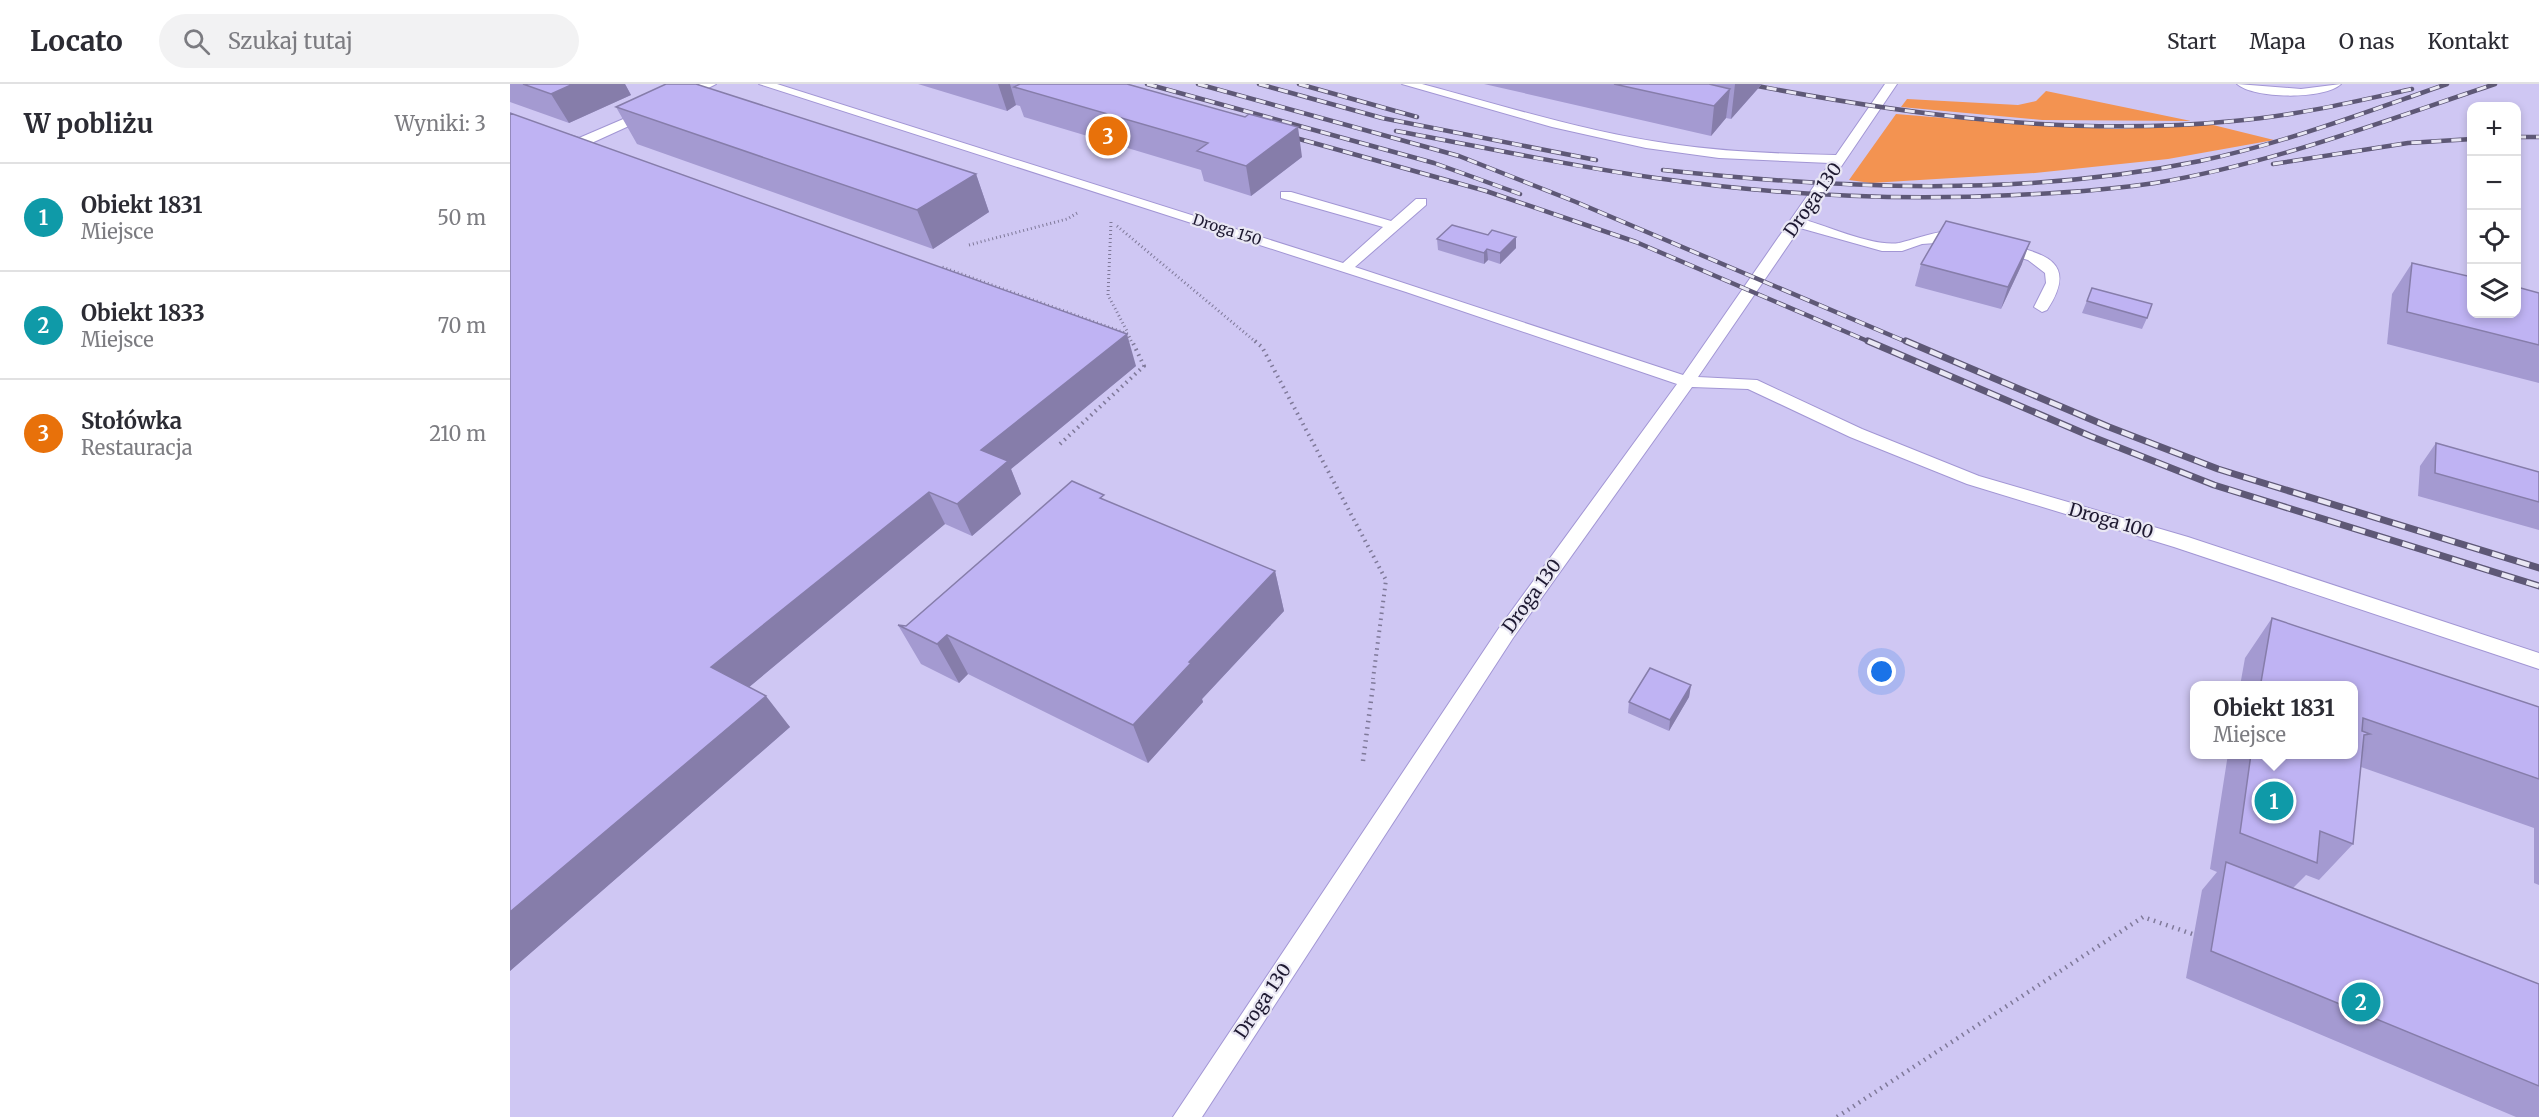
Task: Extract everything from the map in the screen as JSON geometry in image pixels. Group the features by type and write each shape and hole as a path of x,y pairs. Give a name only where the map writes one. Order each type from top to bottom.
{"lane":[{"path":"550,132 580,143 710,84"},
{"name":"Droga 150","path":"765,84 1345,268 1687,382"},
{"path":"1408,84 1586,132 1645,144 1765,158 1841,159"},
{"name":"Droga 130","path":"1186,1117 1506,633 1687,382 1890,84"},
{"path":"2244,84 2278,92 2310,92 2335,84"},
{"path":"1286,195 1394,226"},
{"path":"1345,268 1421,202"},
{"path":"1796,222 1882,247 1902,247 1919,240 1940,237 1979,241 2018,251 2045,265 2054,281 2042,307"},
{"name":"Droga 100","path":"1687,382 1751,384 1856,433 1973,480 2181,542 2539,661"}],"path":[{"path":"969,245 1067,219 1111,194"},
{"path":"1060,444 1144,366 1108,295 1111,220 1262,347 1386,580 1363,761"},
{"path":"935,272 942,267 1128,334"},
{"path":"1837,1117 2143,917 2194,936"}],"shaded area":[{"path":"510,84 2539,84 2539,1117 510,1117"},
{"path":"2046,91 2191,121 2042,120 1901,107 1907,99 2018,105 2036,101"},
{"path":"1896,114 2044,126 2117,129 2209,124 2274,140 2168,159 2035,173 1871,183 1849,180"}],"building":[{"path":"523,84 573,84 551,94"},
{"path":"666,84 696,84 976,174 917,210 616,107"},
{"path":"1020,84 1127,84 1245,117 1249,114 1298,127 1246,166 1197,151 1208,143 1014,87"},
{"path":"1614,84 1709,84 1730,89 1714,106"},
{"path":"510,113 1127,334 981,450 1008,461 957,504 929,492 711,667 766,696 510,912"},
{"path":"1946,221 2030,242 2008,287 1921,264"},
{"path":"1452,225 1488,235 1492,230 1516,237 1500,253 1487,249 1484,253 1437,239"},
{"path":"2412,263 2467,276 2467,318 2521,318 2521,288 2539,293 2539,345 2407,312"},
{"path":"2092,288 2152,304 2147,318 2087,301"},
{"path":"2436,443 2539,472 2539,502 2435,473"},
{"path":"1072,481 1104,495 1100,498 1275,571 1133,725 947,635 937,644 898,625 906,626"},
{"path":"2272,618 2539,707 2539,779 2363,718 2362,731 2370,734 2364,735 2353,844 2320,831 2317,863 2240,833 2250,759 2358,759 2358,681 2261,681"},
{"path":"1650,668 1691,685 1670,720 1629,702"},
{"path":"2226,862 2539,984 2539,1086 2211,951"}],"railway":[{"path":"1147,84 1434,163 1520,194"},
{"path":"1198,84 1459,156 1576,202 1909,343"},
{"path":"1259,84 1382,118 1596,160"},
{"path":"1299,84 1417,117"},
{"path":"1747,84 1928,114 2050,124 2112,126 2173,125 2256,119 2323,108 2412,89"},
{"path":"1663,170 1797,182 1932,186 2000,185 2134,173 2232,154 2325,126 2447,84"},
{"path":"1396,131 1591,168 1701,184 1835,195 1970,197 2120,188 2198,175 2327,140 2495,84"},
{"path":"1285,135 1486,191 1636,242 1872,343"},
{"path":"2521,137 2539,137"},
{"path":"2273,164 2408,143 2467,139"},
{"path":"1868,341 2090,436 2214,485 2539,586"},
{"path":"1906,341 2109,427 2218,469 2539,568"}],"place":[{"name":"Stołówka","path":"1108,136"},
{"name":"Obiekt 1831","path":"2274,801"},
{"name":"Obiekt 1833","path":"2361,1002"}]}
